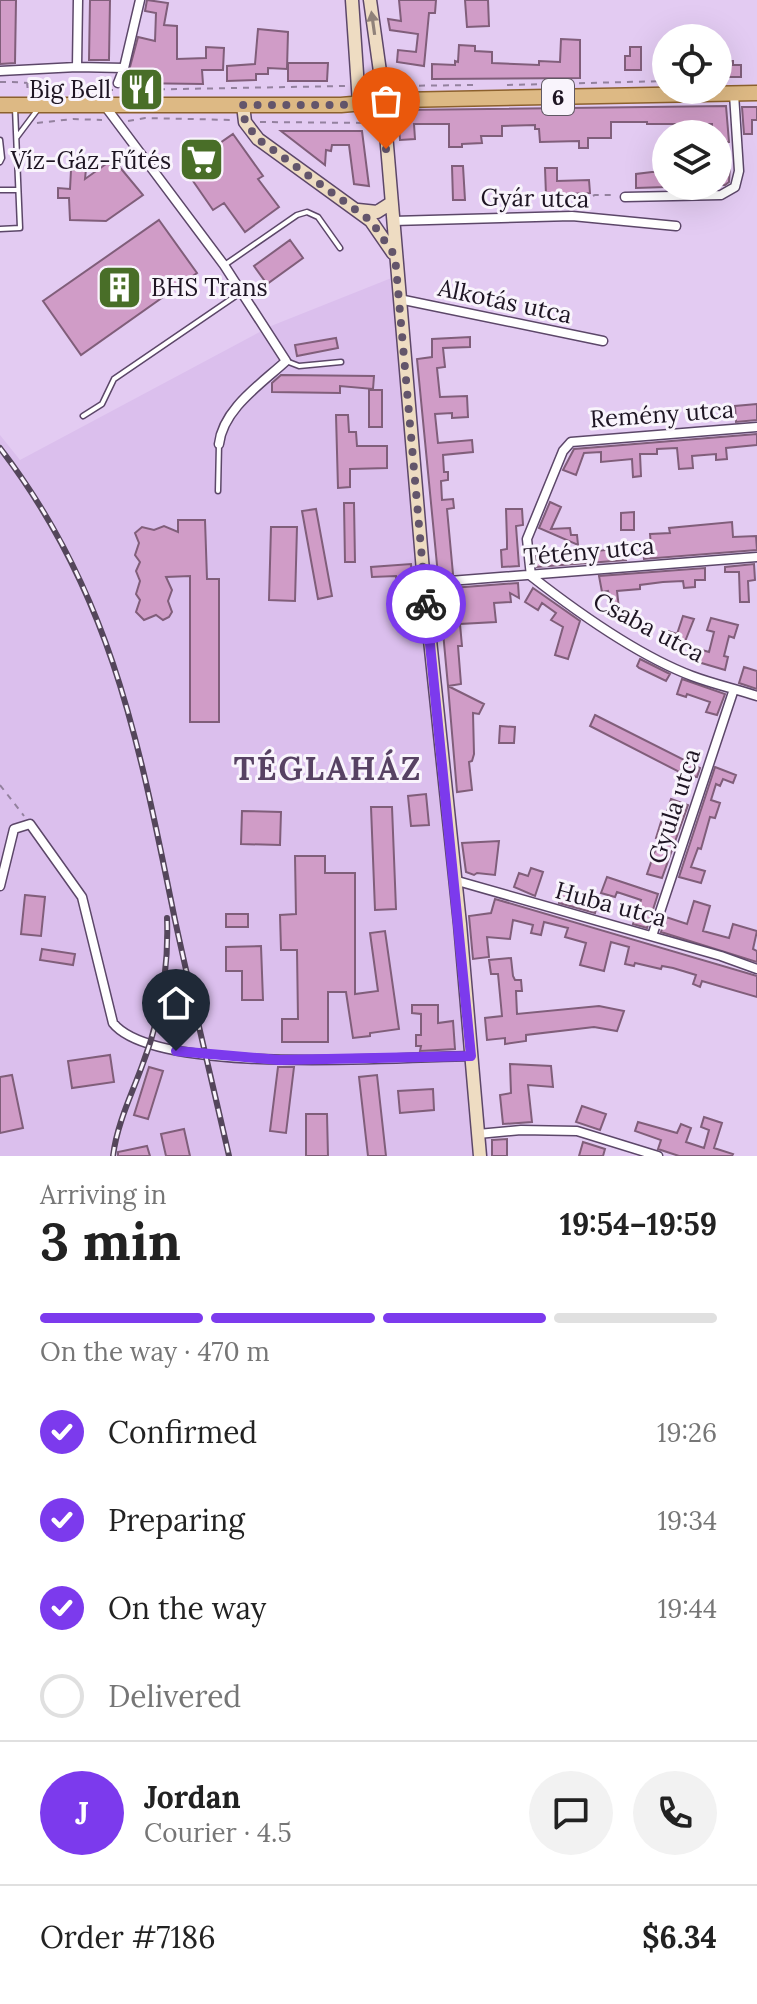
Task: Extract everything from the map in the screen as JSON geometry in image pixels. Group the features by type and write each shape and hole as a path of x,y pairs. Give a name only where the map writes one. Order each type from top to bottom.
{"main road":[{"path":"352,0 359,103"},
{"path":"370,0 480,1156"},
{"name":"6","path":"8,105 243,105 757,93"},
{"path":"243,105 245,122 258,139 371,221 395,256"},
{"path":"356,210 377,212 391,203"}],"street":[{"path":"77,67 78,0"},
{"path":"118,83 140,0"},
{"path":"0,71 124,68"},
{"name":"Gyár utca","path":"625,197 721,195 735,187 739,171 734,94"},
{"path":"105,106 224,265 286,361 229,416 221,429 219,444"},
{"name":"Gyár utca","path":"393,221 572,216 676,226"},
{"name":"Alkotás utca","path":"399,299 603,341"},
{"name":"Remény utca","path":"531,576 527,539 563,451 571,442 757,427"},
{"name":"Tétény utca","path":"424,583 757,557"},
{"name":"Csaba utca","path":"531,576 572,608 660,661 691,675 757,696"},
{"name":"Gyula utca","path":"652,936 734,689"},
{"path":"0,886 14,829 30,824 82,897 109,1014 117,1028 132,1038 176,1051 279,1060 471,1056"},
{"name":"Huba utca","path":"454,880 757,969"},
{"path":"478,1134 521,1130 577,1131 658,1156"}],"lane":[{"path":"0,229 20,228 15,139 8,105"},
{"path":"15,139 41,105"},
{"path":"0,140 0,162"},
{"path":"0,190 16,190"},
{"path":"224,265 297,215 307,212 318,217 340,248"},
{"path":"83,416 102,404 114,379 242,292"},
{"path":"286,361 299,366 341,362"},
{"path":"218,491 219,444"}],"path":[{"path":"0,82 27,82"},
{"path":"572,216 575,202 585,197 625,197"},
{"path":"0,785 30,824"}],"shaded area":[{"path":"399,275 488,1156 0,1156 0,435 20,460 271,326"}],"building":[{"path":"0,0 16,0 15,63 0,64"},
{"path":"90,0 110,0 109,60 89,60"},
{"path":"147,0 168,3 164,25 177,26 177,59 206,58 206,47 224,48 223,70 202,70 203,84 130,83 127,78 138,37 155,41 156,13 145,11"},
{"path":"399,0 436,0 435,13 429,13 424,66 397,62 398,50 416,52 418,34 390,30 388,19 401,21"},
{"path":"465,0 488,0 489,26 467,27"},
{"path":"258,29 288,32 287,69 268,68 268,74 256,74 256,80 227,81 227,66 255,64"},
{"path":"561,39 580,40 580,78 432,79 432,64 455,65 455,61 458,62 459,45 475,46 475,51 492,52 492,63 539,65 539,61 560,62"},
{"path":"630,47 641,47 641,70 625,70 625,56 630,56"},
{"path":"732,61 733,65 741,65 741,77 732,77"},
{"path":"288,63 328,63 327,81 288,81"},
{"path":"726,106 727,120 652,120 652,124 611,122 611,138 588,138 588,148 579,148 579,141 540,142 539,129 535,129 535,125 502,126 502,136 481,136 482,143 449,147 449,124 414,124 415,139 400,140 398,113 401,110"},
{"path":"742,107 757,107 757,120 752,120 752,134 744,134"},
{"path":"281,131 362,131 369,186 354,184 349,145 332,145 331,151 326,150 325,165"},
{"path":"233,134 263,176 258,179 279,207 245,232 224,203 213,210 184,168"},
{"path":"113,159 143,195 106,221 70,220 69,198 58,198 58,188 70,189 71,170 86,169 85,179"},
{"path":"452,166 463,166 465,200 453,200"},
{"path":"545,168 557,168 557,181 589,180 590,193 546,195"},
{"path":"652,172 652,187 636,188 636,174"},
{"name":"BHS Trans","path":"159,220 197,273 81,355 43,301"},
{"path":"290,240 303,258 267,284 254,266"},
{"path":"470,337 470,347 443,348 445,367 437,368 440,397 467,396 468,417 452,418 452,413 435,414 438,443 472,440 473,452 443,455 448,480 441,481 442,500 453,499 454,508 447,509 453,574 438,575 417,359 432,357 432,339"},
{"path":"336,338 338,348 297,356 295,345"},
{"path":"281,375 374,376 373,389 340,386 340,393 272,392 272,383"},
{"path":"369,390 382,390 382,427 369,427"},
{"path":"757,404 757,420 736,422 735,406"},
{"path":"336,415 348,415 349,432 356,432 357,446 387,446 387,468 350,469 350,487 338,488"},
{"path":"757,434 757,445 726,448 727,459 716,460 716,454 692,456 693,468 679,469 677,448 657,449 657,454 640,454 641,476 633,477 632,459 601,462 601,452 584,453 576,475 563,470 574,449"},
{"path":"550,502 561,507 551,529 570,528 571,535 577,535 578,545 539,528"},
{"path":"344,503 354,503 355,562 345,562"},
{"path":"316,509 332,596 318,599 302,511"},
{"path":"506,509 522,509 523,525 516,526 519,566 502,567 501,550 507,549"},
{"path":"634,512 634,530 621,530 621,513"},
{"path":"178,520 205,520 207,579 219,579 219,722 190,722 190,576 166,577 172,590 168,601 172,612 169,617 163,620 156,615 144,620 136,612 140,600 136,594 140,581 136,571 140,562 135,555 139,543 135,533 142,527 154,530 164,526 178,532"},
{"path":"732,522 733,537 756,536 757,550 644,559 643,546 651,546 650,534 670,533 669,528"},
{"path":"271,527 297,527 295,601 269,600"},
{"path":"587,548 587,552 625,548 626,560 537,567 535,552"},
{"path":"411,564 414,602 398,603 396,576 372,577 371,567"},
{"path":"754,564 755,580 748,581 749,602 740,602 739,572 725,572 725,567"},
{"path":"705,568 705,580 695,580 695,587 684,588 683,581 663,582 640,585 640,589 617,591 620,617 612,618 609,594 608,591 602,592 599,576"},
{"path":"518,583 519,598 510,593 511,602 494,603 496,622 460,624 461,684 448,686 439,589"},
{"path":"533,588 580,621 568,659 555,655 563,627 551,620 556,613 542,603 538,610 525,602"},
{"path":"683,616 694,619 682,649 664,644 668,631 677,634"},
{"path":"711,618 738,625 734,638 729,636 724,656 728,657 725,670 698,662 702,650 709,652 714,632 707,630"},
{"path":"640,659 670,674 666,681 639,668"},
{"path":"744,667 757,671 757,689 739,683"},
{"path":"682,679 725,694 717,715 706,712 710,702 677,694"},
{"path":"448,686 484,704 479,714 473,713 474,754 469,762 472,790 457,792"},
{"path":"595,715 700,768 697,777 691,778 590,726"},
{"path":"500,726 515,727 514,743 499,743"},
{"path":"715,767 736,775 733,783 723,779 720,786 716,784 711,800 720,803 715,818 710,817 701,849 698,848 691,867 705,871 701,883 679,877"},
{"path":"426,794 429,825 411,826 408,796"},
{"path":"671,799 688,805 662,878 647,874 659,839 656,838 661,822"},
{"path":"371,807 392,807 396,909 375,910"},
{"path":"242,811 281,812 280,845 241,844"},
{"path":"499,841 495,875 466,872 462,843"},
{"path":"295,856 325,856 325,873 355,873 355,994 378,991 370,933 385,931 399,1029 353,1038 346,992 328,992 328,1042 282,1042 282,1019 298,1019 297,950 281,950 280,915 296,914"},
{"path":"531,868 543,872 535,896 514,887 519,873 528,876"},
{"path":"607,877 658,894 647,928 633,924 641,900 617,892 615,897 601,893"},
{"path":"562,890 579,895 578,900 597,906 595,913 559,903"},
{"path":"25,895 45,897 41,936 21,934"},
{"path":"495,899 757,976 757,997 702,981 700,987 693,984 696,975 673,968 625,964 629,947 611,942 604,971 580,965 586,943 565,937 568,928 544,922 541,935 531,933 533,925 513,920 510,939 487,937 489,957 473,959 469,916 491,913"},
{"path":"694,901 710,906 703,931 729,938 733,924 757,931 753,949 757,951 757,962 661,932 666,917 687,924"},
{"path":"226,914 248,914 248,927 226,927"},
{"path":"261,946 263,1000 242,1000 242,971 226,971 226,947"},
{"path":"42,949 75,954 73,965 40,960"},
{"path":"511,958 513,976 515,980 521,980 522,991 516,991 517,1014 599,1006 624,1011 617,1031 594,1027 526,1035 526,1041 505,1044 505,1038 487,1040 485,1018 502,1016 498,974 491,974 489,960"},
{"path":"412,1005 438,1005 438,1023 453,1021 455,1049 420,1051 421,1046 416,1046 416,1035 421,1035 421,1014 412,1013"},
{"path":"110,1055 114,1082 72,1088 68,1061"},
{"path":"510,1064 551,1066 553,1087 528,1085 532,1122 503,1124 500,1095 511,1093"},
{"path":"149,1067 163,1071 148,1119 134,1115"},
{"path":"278,1067 294,1067 286,1133 270,1131"},
{"path":"12,1075 23,1128 0,1133 0,1077"},
{"path":"377,1075 386,1156 368,1156 359,1077"},
{"path":"433,1089 434,1110 400,1113 398,1091"},
{"path":"582,1106 606,1114 600,1130 576,1122"},
{"path":"306,1114 327,1114 328,1156 306,1156"},
{"path":"704,1117 722,1123 714,1148 732,1156 679,1156 658,1149 661,1140 635,1131 638,1122 677,1133 681,1124 691,1128 686,1142 704,1148 709,1130 701,1127"},
{"path":"184,1129 190,1156 166,1156 161,1134"},
{"path":"507,1139 507,1156 492,1156 492,1140"},
{"path":"583,1142 605,1149 603,1156 579,1156"},
{"path":"147,1146 150,1156 118,1156 118,1152"}],"railway":[{"path":"0,448 38,503 70,559 116,673 148,793 229,1156"},
{"path":"113,1156 121,1121 158,1012 165,975 167,918"}],"way so far":[{"path":"386,149 382,101 341,105 243,105 245,122 258,139 371,221 395,256 426,604"}],"place":[{"name":"Big Bell","path":"142,89"},
{"name":"Víz-Gáz-Fűtés","path":"202,160"},
{"name":"BHS Trans","path":"120,287"}],"district":[{"name":"TÉGLAHÁZ","path":"328,768"}],"route":[{"path":"176,1051 279,1060 471,1056 426,604"}]}
